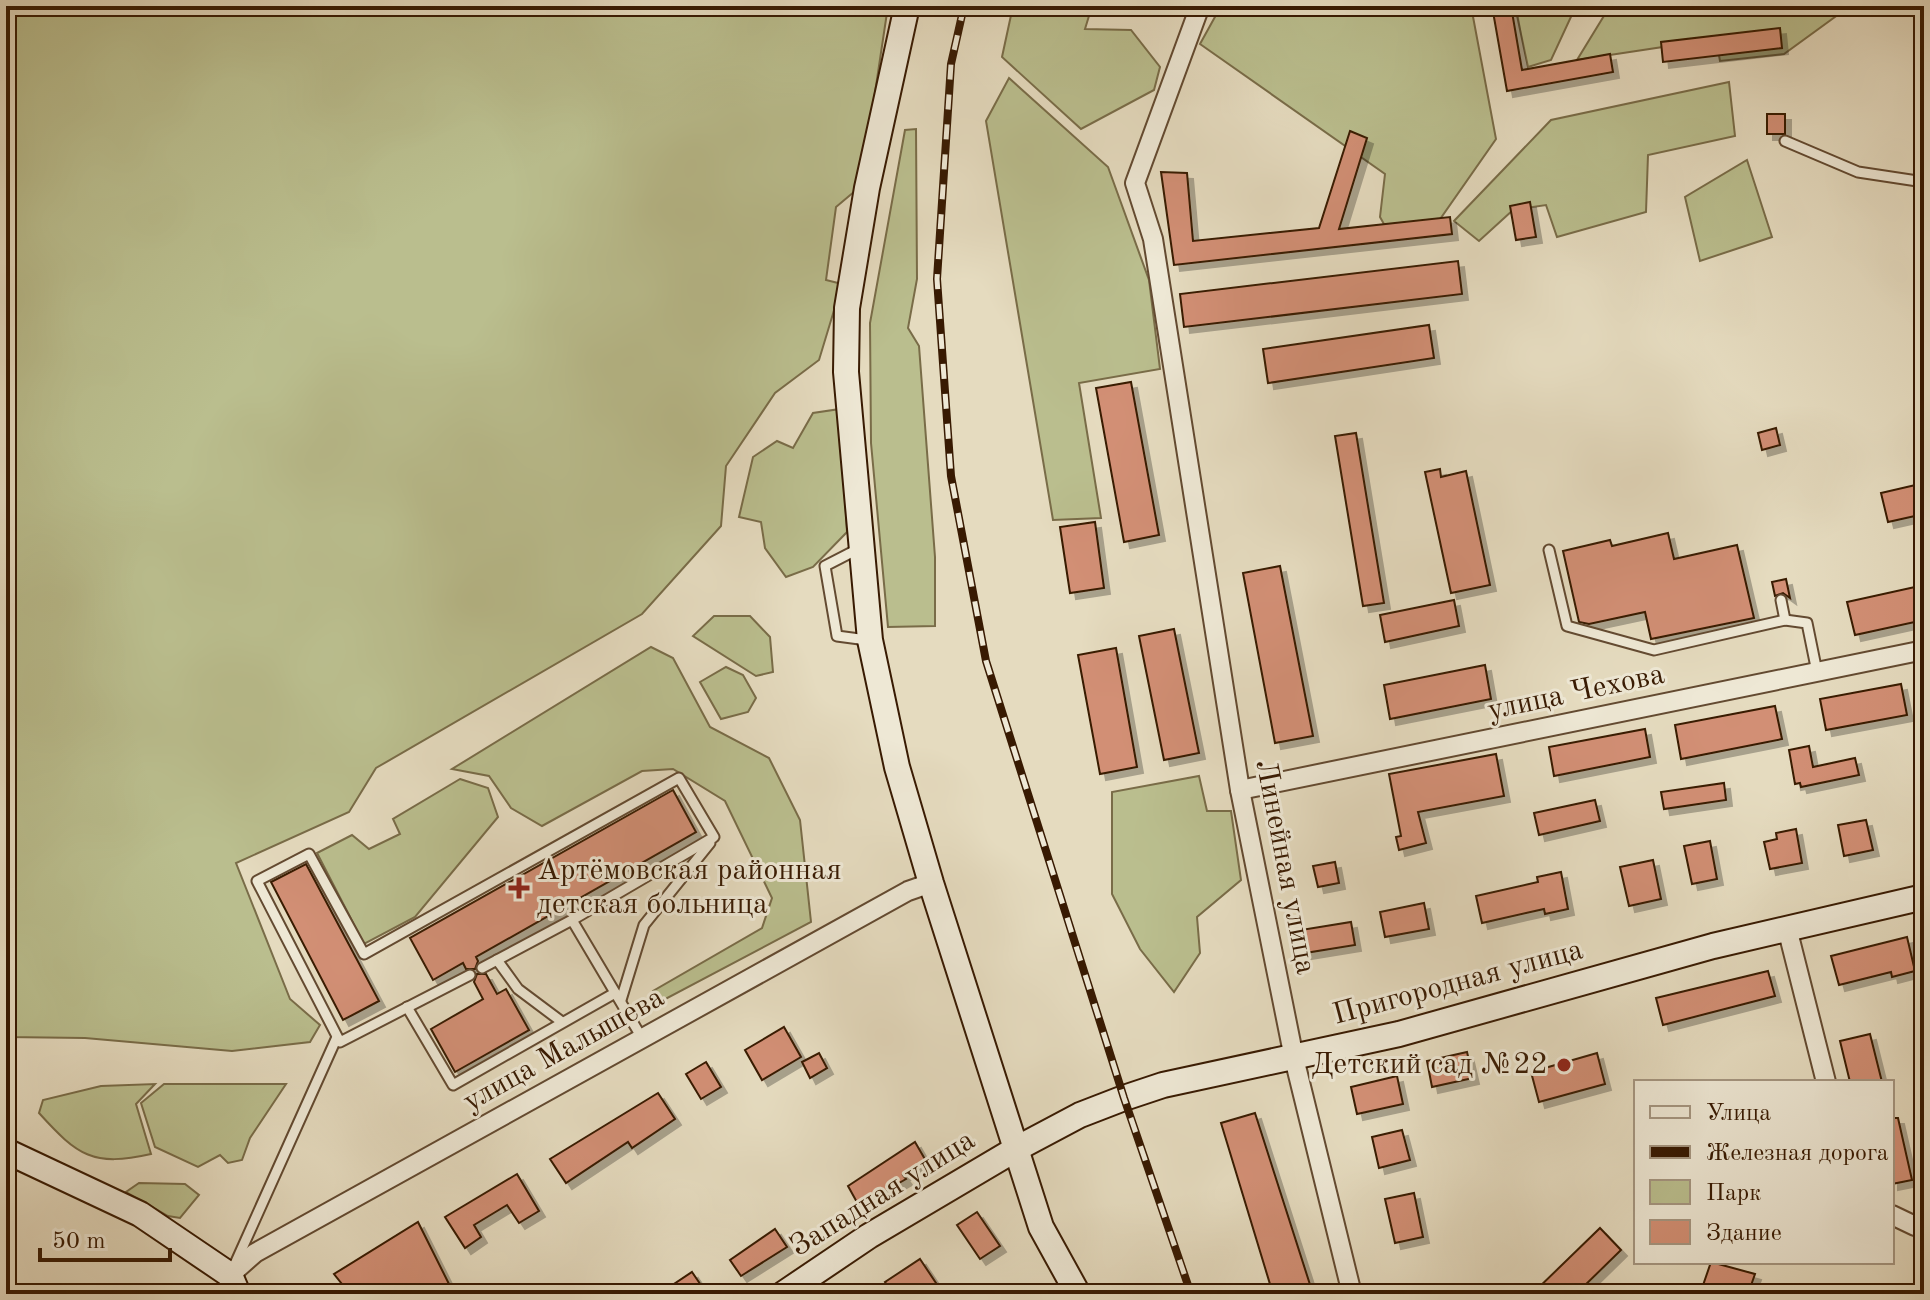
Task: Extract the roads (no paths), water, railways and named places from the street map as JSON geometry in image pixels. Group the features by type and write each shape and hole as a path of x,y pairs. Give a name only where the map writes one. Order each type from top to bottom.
{"main road":[{"path":"907,6 867,188 847,308 846,372 870,640 897,767 931,883 1041,1227 1078,1294"},
{"name":"Пригородная улица","path":"1016,1149 1080,1115 1163,1085 1399,1034 1787,928 1924,897"},
{"name":"Западная улица","path":"783,1294 869,1236 1016,1149"},
{"path":"6,1151 140,1214 234,1284"}],"street":[{"name":"Линейная улица","path":"1200,6 1135,183 1153,239 1240,790 1294,1058 1352,1294"},
{"name":"улица Чехова","path":"1240,790 1924,650"},
{"name":"улица Малышева","path":"234,1284 255,1253 908,891 931,883"},
{"path":"1787,928 1825,1080"},
{"path":"1894,1216 1920,1225"}],"lane":[{"path":"1785,141 1858,172 1924,182"},
{"path":"860,548 825,566 837,636 870,640"},
{"path":"1549,550 1567,626 1654,650 1785,620 1807,623 1817,672"},
{"path":"1781,600 1785,620"},
{"path":"470,975 340,1042 257,881 309,854 364,954 679,778 714,837"},
{"path":"482,968 572,920 714,837"},
{"path":"407,1007 453,1085 562,1022 618,997 644,925 714,837"},
{"path":"572,920 642,1038"},
{"path":"497,960 518,989 562,1022"},
{"path":"234,1284 337,1037"}],"railway":[{"path":"964,6 951,64 937,279 951,476 986,661 1124,1098 1191,1294"}],"place":[{"name":"Артёмовская районная детская больница","path":"519,888"},
{"name":"Детский сад №22","path":"1564,1065"}]}
